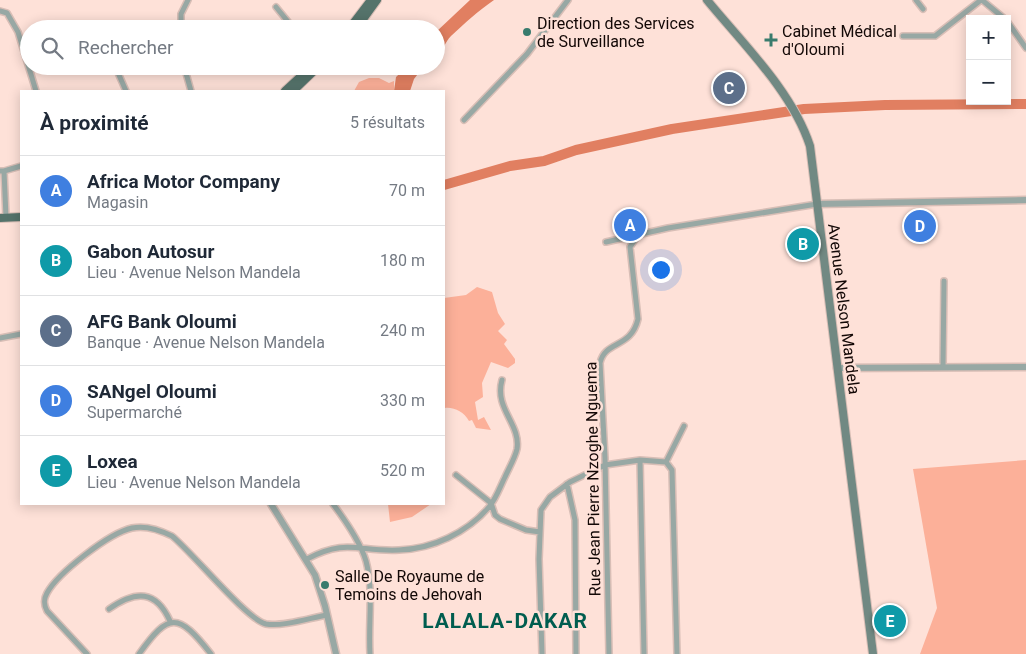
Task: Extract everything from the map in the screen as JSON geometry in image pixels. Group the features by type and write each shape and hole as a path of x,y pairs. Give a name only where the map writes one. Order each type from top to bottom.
{"main road":[{"path":"356,20 371,0"},
{"path":"363,20 377,0"},
{"name":"Avenue Nelson Mandela","path":"707,0 790,101 801,121 810,146 873,654"},
{"path":"286,90 302,75"},
{"path":"294,90 310,75"},
{"path":"2,219 20,216"},
{"path":"2,219 20,221"}],"street":[{"path":"181,20 181,14 188,0"},
{"path":"464,120 527,54 568,0"},
{"path":"916,0 923,9"},
{"path":"903,36 935,36 981,0 1000,15"},
{"path":"276,7 287,20"},
{"path":"0,12 7,13 20,38"},
{"path":"1011,27 1026,48"},
{"path":"32,75 36,90"},
{"path":"119,75 126,90"},
{"path":"187,75 191,90"},
{"path":"2,219 2,171 20,166"},
{"path":"606,242 817,204 1026,200"},
{"name":"Rue Jean Pierre Nzoghe Nguema","path":"609,654 605,465 600,363 605,351 628,339 636,329 638,319 630,247 638,235"},
{"path":"943,368 944,281"},
{"path":"0,338 20,334"},
{"path":"837,368 1026,367"},
{"path":"307,559 333,548 360,547 401,550 437,544 476,519 491,503 517,448 516,437 500,398 502,380"},
{"path":"666,462 684,426"},
{"path":"640,460 644,654"},
{"path":"542,654 541,510 550,497 567,484 605,465 640,460 666,462 672,470 677,654"},
{"path":"456,474 491,503 495,514 500,519 526,530 540,532"},
{"path":"567,484 575,520 576,654"},
{"path":"272,505 307,559 320,590 336,654"},
{"path":"334,505 360,547 369,577 370,654"},
{"path":"87,654 47,612 44,603 46,594 90,551 119,533 132,528 160,530 172,536 233,598 261,622 273,624 327,616"},
{"path":"109,609 127,599 147,596 160,603 170,622"},
{"path":"138,654 156,630 170,622 176,622 188,629 211,654"}],"shaded area":[{"path":"470,0 494,0 451,36 445,44 445,24"},
{"path":"398,75 417,75 410,90 394,90 396,77"},
{"path":"369,78 379,78 389,83 394,81 394,90 355,90 359,82"},
{"path":"477,287 492,292 498,313 505,324 498,331 507,340 504,344 515,359 515,363 508,368 491,362 482,383 483,397 475,402 478,420 484,417 491,430 476,428 472,420 469,421 464,415 452,408 445,408 445,298 466,295"},
{"path":"1026,460 1026,654 920,654 937,608 913,469"},
{"path":"388,505 430,505 412,517 390,522"}],"waterway":[{"path":"445,185 510,166 544,161 576,150 672,129 804,109 885,105 1026,104"}],"place":[{"name":"Direction des Services de Surveillance","path":"527,32"},
{"name":"Cabinet Médical d'Oloumi","path":"771,40"},
{"name":"AFG Bank Oloumi","path":"729,88"},
{"name":"Africa Motor Company","path":"630,225"},
{"name":"SANgel Oloumi","path":"920,226"},
{"name":"Gabon Autosur","path":"803,244"},
{"name":"Salle De Royaume de Temoins de Jehovah","path":"325,585"},
{"name":"Loxea","path":"890,621"}],"district":[{"name":"LALALA-DAKAR","path":"505,621"}]}
